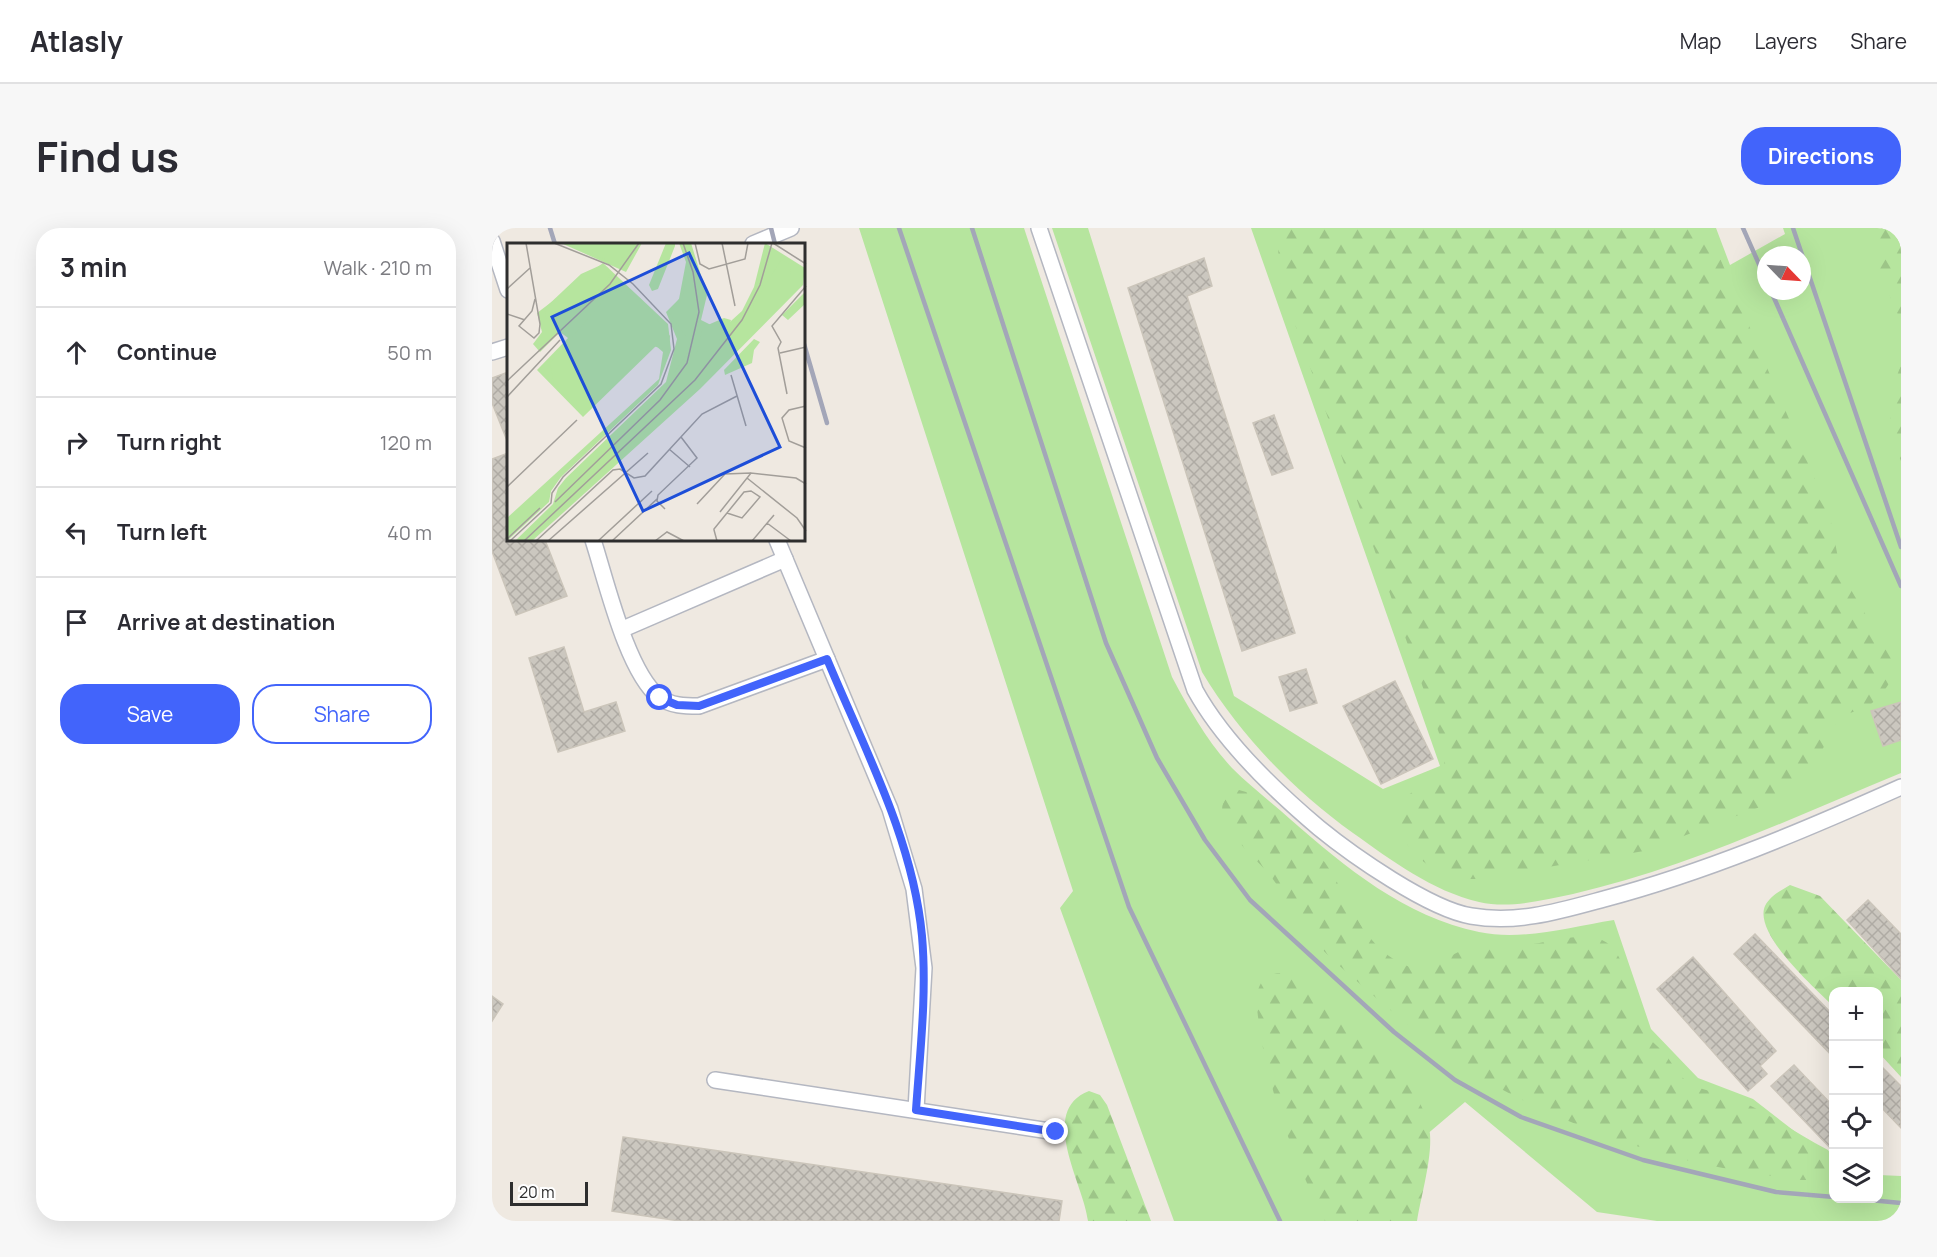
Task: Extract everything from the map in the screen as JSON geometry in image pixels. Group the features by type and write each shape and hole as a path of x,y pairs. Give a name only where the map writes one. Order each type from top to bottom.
{"lane":[{"path":"755,243 791,228"},
{"path":"1039,228 1195,690 1207,712 1223,732 1292,805 1370,866 1436,902 1468,916 1498,920 1526,919 1677,879 1901,787"},
{"path":"492,241 507,287"},
{"path":"492,352 507,347"},
{"path":"594,542 635,666 647,685 660,698 677,705 699,706 718,701 827,659"},
{"path":"778,542 890,809 914,889 924,968 916,1110"},
{"path":"623,629 785,559"},
{"path":"715,1080 1056,1132"}],"green space":[{"path":"859,228 1024,228 1172,677 1207,736 1239,775 1354,872 1377,888 1426,915 1479,932 1512,935 1546,932 1614,920 1651,1029 1698,1078 1753,1099 1829,1158 1829,1203 1883,1203 1883,1175 1901,1176 1901,1221 1657,1221 1597,1212 1465,1102 1353,1197 1358,1221 1174,1221 1060,908 1073,891"},
{"path":"1052,228 1088,228 1234,696 1383,789 1440,766 1251,228 1716,228 1730,265 1757,250 1757,300 1811,300 1811,246 1764,246 1785,234 1783,228 1901,228 1901,773 1740,840 1657,870 1550,899 1503,905 1491,904 1462,897 1428,882 1353,833 1309,798 1269,760 1233,718 1202,672"},
{"path":"1281,228 1707,228 1829,512 1841,573 1867,617 1891,648 1893,667 1890,682 1882,694 1870,705 1843,716 1833,727 1813,770 1790,791 1768,804 1644,851 1475,879 1451,876 1436,871 1423,862 1401,833 1398,824 1398,807 1411,793 1439,776 1444,767 1445,750 1279,279 1278,238"},
{"path":"1881,228 1901,228 1901,322 1880,273 1878,242"},
{"path":"1901,365 1901,461 1893,437 1890,413 1893,389"},
{"path":"1239,790 1253,794 1296,832 1313,848 1330,870 1356,917 1376,945 1405,965 1424,968 1481,944 1527,945 1572,937 1593,937 1602,940 1612,947 1619,958 1639,1026 1666,1055 1682,1077 1694,1086 1728,1096 1754,1108 1828,1150 1829,1168 1817,1178 1797,1180 1698,1163 1598,1133 1534,1106 1485,1080 1416,1031 1318,945 1269,874 1231,832 1224,819 1222,808 1226,798"},
{"path":"1790,885 1820,896 1901,980 1901,1077 1883,1057 1883,987 1829,987 1829,1002 1800,974 1776,945 1768,931 1764,918 1765,906"},
{"path":"1277,973 1288,973 1298,979 1357,1029 1397,1069 1413,1091 1424,1112 1430,1134 1428,1166 1417,1221 1325,1221 1289,1140 1271,1085 1259,1028 1256,998 1258,989 1262,982"},
{"path":"1089,1091 1100,1095 1107,1105 1151,1221 1088,1221 1065,1131 1066,1115 1074,1101"}],"building":[{"path":"1204,258 1212,286 1187,296 1295,633 1242,651 1128,288"},
{"path":"507,372 507,440 492,403 492,378"},
{"path":"1274,415 1293,468 1272,475 1253,423"},
{"path":"507,453 507,542 546,542 567,596 516,615 492,551 492,459"},
{"path":"564,647 584,712 616,702 625,731 558,752 529,658"},
{"path":"1306,669 1317,703 1290,711 1279,677"},
{"path":"1395,681 1433,759 1381,784 1343,706"},
{"path":"1901,702 1901,740 1883,746 1871,711"},
{"path":"1868,900 1901,934 1901,979 1847,920"},
{"path":"1755,934 1829,1011 1829,1053 1734,954"},
{"path":"1693,957 1776,1051 1760,1066 1767,1074 1748,1091 1657,989"},
{"path":"492,996 503,1004 492,1021"},
{"path":"1794,1065 1829,1102 1829,1147 1771,1086"},
{"path":"1883,1068 1901,1086 1901,1128 1883,1109"},
{"path":"623,1137 1062,1201 1059,1221 680,1221 612,1211"}],"railway":[{"path":"550,228 555,243"},
{"path":"771,228 775,243"},
{"path":"899,228 1129,907 1280,1221"},
{"path":"972,228 1106,643 1157,758 1205,840 1250,900 1394,1032 1455,1080 1521,1117 1643,1160 1776,1192 1829,1197"},
{"path":"1743,228 1757,260"},
{"path":"1793,228 1901,547"},
{"path":"1775,300 1901,586"},
{"path":"806,351 827,423"},
{"path":"1883,1201 1901,1203"}],"route":[{"path":"660,698 677,705 699,706 718,701 827,659 890,809 904,849 914,889 922,933 924,968 924,1007 916,1110 1056,1132"}]}
